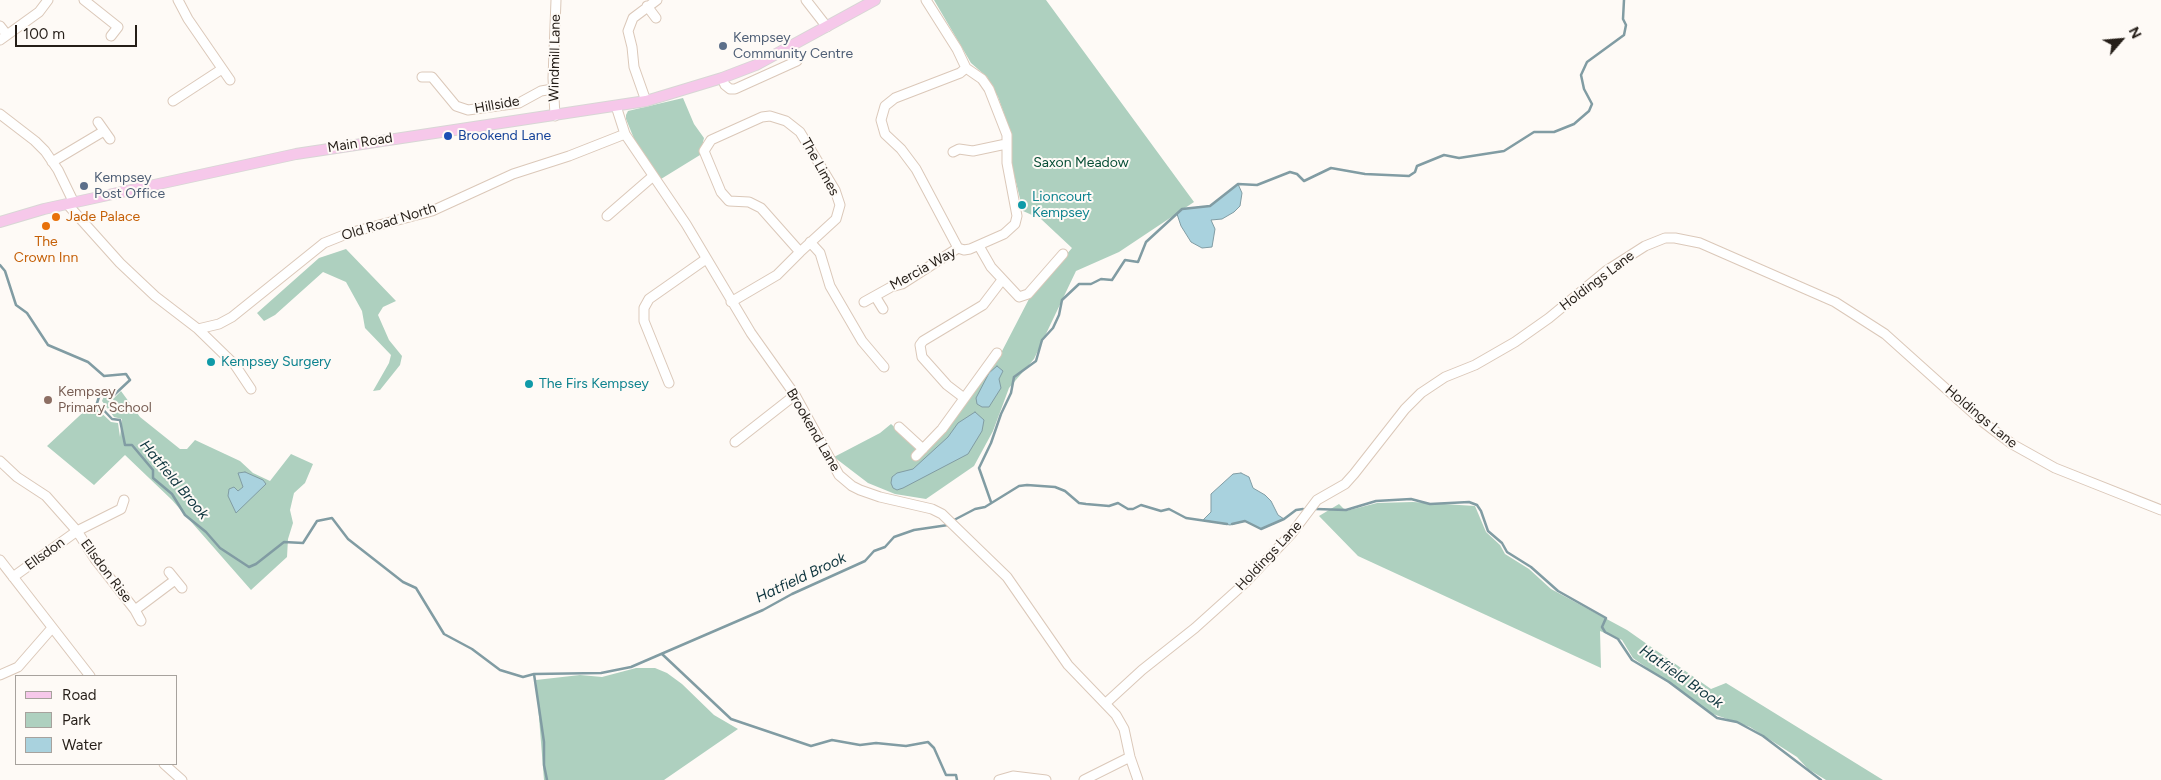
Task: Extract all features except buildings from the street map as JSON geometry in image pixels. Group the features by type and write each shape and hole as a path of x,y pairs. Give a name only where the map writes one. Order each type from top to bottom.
{"main road":[{"name":"Main Road","path":"0,222 18,216 212,171 343,145 555,116 646,101 722,78 756,65 875,0"}],"street":[{"path":"0,26 3,38 39,12 48,0"},
{"path":"84,0 118,27 111,36"},
{"path":"178,0 230,80"},
{"name":"Windmill Lane","path":"555,116 553,89 556,0"},
{"path":"646,101 634,67 628,31 633,18 657,0"},
{"path":"806,0 827,27"},
{"name":"Mercia Way","path":"864,302 891,287 902,284 958,248 964,250 978,246 1010,230 1017,216 1006,163 1006,135 989,89 982,79 966,68 957,49 926,0"},
{"path":"647,6 656,18"},
{"path":"722,78 725,85 730,89 735,89 797,61"},
{"path":"958,248 916,169 901,149 885,134 881,120 885,106 895,98 960,73 966,68"},
{"path":"173,101 222,69"},
{"name":"Hillside","path":"422,77 432,77 456,106 468,110 519,103 540,91 553,89"},
{"name":"Brookend Lane","path":"616,106 625,134 652,177 686,224 731,302 795,395 842,478 852,486 880,497 932,509 957,527 1007,577 1068,665 1106,703 1124,729 1130,757 1138,780"},
{"path":"0,114 35,140 52,162 71,204 120,263 155,296 198,329 235,364 251,389"},
{"name":"The Limes","path":"731,302 778,275 810,242 836,219 840,205 835,190 800,132 786,121 770,116 762,117 711,140 704,151 721,192 729,201 749,202 761,208 800,252"},
{"path":"98,122 110,139"},
{"path":"52,162 104,131"},
{"name":"Old Road North","path":"198,329 219,324 232,317 324,243 348,233 432,211 513,174 569,156 625,134"},
{"path":"953,152 958,149 973,151 1006,144"},
{"path":"607,216 652,177"},
{"name":"Holdings Lane","path":"1106,703 1245,583 1292,533 1317,500 1345,484 1404,409 1421,393 1445,377 1475,365 1515,342 1549,318 1606,271 1645,246 1666,238 1700,243 1828,298 1885,334 1983,422 2012,444 2055,468 2161,510"},
{"path":"810,242 820,253 830,286 862,341 884,367"},
{"path":"978,246 983,257 1015,295 1019,297 1026,296 1064,254"},
{"path":"669,383 644,321 644,308 649,299 706,258"},
{"path":"964,398 947,385 922,357 920,345 928,338 983,305 1002,280"},
{"name":"Mercia Way","path":"875,296 883,309"},
{"path":"916,456 942,429 997,353"},
{"path":"735,442 795,395"},
{"path":"899,427 923,449"},
{"name":"Ellsdon","path":"0,461 17,477 46,496 77,531"},
{"name":"Ellsdon","path":"13,577 77,531 122,509 124,500"},
{"name":"Ellsdon Rise","path":"77,531 95,559 135,610 141,621"},
{"path":"0,560 89,675"},
{"name":"Ellsdon Rise","path":"135,610 172,576 182,588"},
{"path":"0,674 18,667 52,628"},
{"path":"1084,780 1130,757"},
{"path":"165,765 178,779"},
{"path":"1000,780 1013,776 1046,780"}],"green space":[{"name":"Saxon Meadow","path":"934,0 1046,0 1194,202 1119,252 1076,271 1034,359 1009,388 993,431 974,466 926,499 895,494 868,483 834,457 880,433 891,424 922,452 945,430 976,390 1000,355 1030,297 1072,248 1041,219 1023,211 1011,162 1011,133 998,97 987,77 971,63"},
{"path":"683,98 694,124 704,138 700,155 661,179 635,141 626,115 628,111"},
{"path":"346,249 396,301 383,307 378,315 389,340 402,356 400,365 380,390 373,391 389,363 391,355 365,328 362,311 346,282 323,272 275,315 264,321 257,313 319,258"},
{"path":"121,391 140,417 180,449 187,449 195,440 240,461 253,473 270,481 291,454 313,464 305,483 294,493 290,510 293,523 288,539 287,557 251,590 172,500 125,455 94,485 47,446 92,404 111,422 118,423 120,437 122,419 114,417 102,401 104,396 114,398"},
{"path":"1413,502 1475,506 1486,532 1500,545 1505,554 1529,569 1551,589 1627,630 1711,689 1726,683 1883,780 1826,780 1808,769 1797,757 1750,727 1713,714 1633,658 1622,640 1600,631 1601,668 1358,556 1319,516 1339,504 1346,511 1377,503"},
{"path":"636,668 655,668 667,673 682,684 714,715 738,729 664,780 544,780 536,680 580,675 602,677"}],"water":[{"path":"1238,184 1242,193 1240,206 1222,219 1211,220 1215,229 1212,247 1202,248 1191,242 1181,226 1177,214 1182,209 1210,206"},
{"path":"997,366 1003,371 999,379 1001,388 989,407 982,407 977,404 976,398 989,373"},
{"path":"975,412 984,420 982,431 968,454 903,488 897,490 893,488 891,483 892,477 897,473 913,469 948,437 958,423"},
{"path":"245,472 263,480 266,484 236,513 228,496 229,489 234,487 238,491 243,487 238,473"},
{"path":"1241,473 1249,477 1253,488 1271,501 1278,515 1284,519 1261,529 1245,521 1230,525 1203,520 1211,512 1211,494 1233,474"}],"waterway":[{"path":"991,502 979,468 1011,393 1014,377 1036,361 1042,340 1053,328 1059,315 1062,300 1079,284 1091,284 1101,279 1112,280 1125,260 1138,262 1146,242 1182,209 1210,206 1238,184 1257,185 1290,172 1297,174 1304,181 1331,168 1365,174 1409,176 1415,172 1417,166 1444,155 1459,158 1504,151 1534,132 1554,132 1574,124 1589,111 1592,104 1584,89 1581,75 1587,62 1624,35 1626,25 1623,19 1624,0"},
{"name":"Hatfield Brook","path":"0,265 5,271 16,305 27,313 48,345 88,362 104,376 126,374 130,380 114,395 100,394 97,403 112,419 120,420 125,445 132,445 153,470 153,478 172,494 185,515 206,532 220,548 249,567 256,564 284,542 303,543 317,521 332,518 348,539 403,582 416,588 444,634 472,649 500,670 523,677 534,674 601,673 631,667 763,610 792,594 865,561 874,551 885,547 894,537 914,530 948,525"},
{"name":"Hatfield Brook","path":"954,520 975,509 985,507 1019,486 1027,485 1055,487 1065,491 1079,503 1109,506 1118,503 1128,509 1141,505 1161,511 1169,509 1186,518 1227,524"},
{"name":"Hatfield Brook","path":"1316,509 1346,510 1376,501 1411,499 1430,504 1469,502 1477,505 1488,531 1502,543 1507,552 1531,567 1558,591 1606,618 1602,627 1605,632 1618,639 1632,660 1669,682 1717,718 1737,722 1763,736 1821,780"},
{"name":"Hatfield Brook","path":"1232,524 1245,521 1261,529 1284,519 1296,510 1303,509"},
{"name":"Hatfield Brook","path":"662,654 731,719 811,746 832,740 860,745 876,743 906,746 928,742 934,748 946,775 956,775 957,780"},
{"path":"534,674 544,742 544,765 547,780"}],"place":[{"name":"Kempsey Community Centre","path":"723,46"},
{"name":"Brookend Lane","path":"448,136"},
{"name":"Kempsey Post Office","path":"84,186"},
{"name":"Lioncourt Kempsey","path":"1022,205"},
{"name":"Jade Palace","path":"56,217"},
{"name":"The Crown Inn","path":"46,226"},
{"name":"Kempsey Surgery","path":"211,362"},
{"name":"The Firs Kempsey","path":"529,384"},
{"name":"Kempsey Primary School","path":"48,400"}]}
